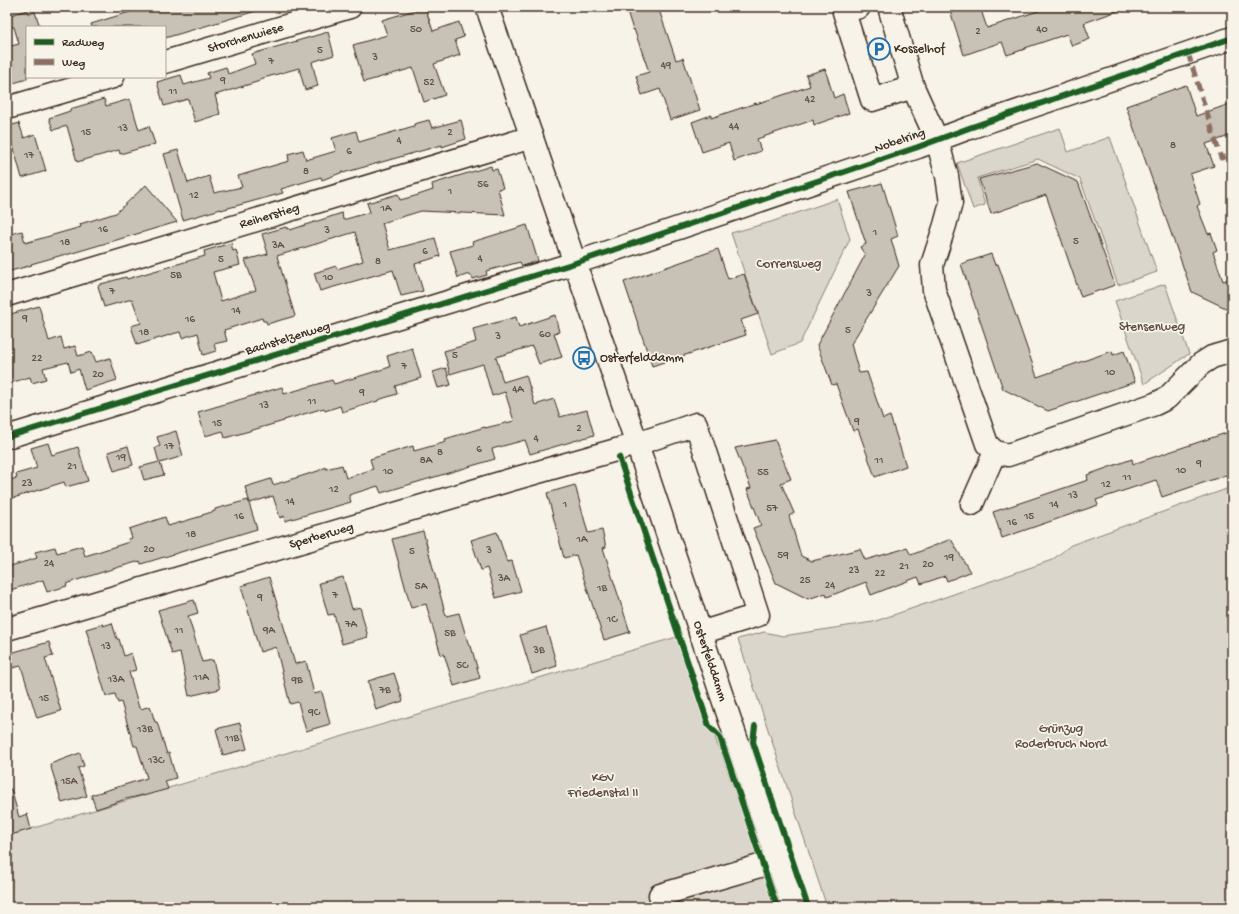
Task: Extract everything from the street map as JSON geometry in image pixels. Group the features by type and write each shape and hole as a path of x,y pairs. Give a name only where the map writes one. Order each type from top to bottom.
{"street":[{"name":"Storchenwiese","path":"166,62 350,7"},
{"name":"Osterfelddamm","path":"487,7 793,907"},
{"path":"859,7 844,12 872,100 913,87"},
{"path":"889,7 913,87 937,140 947,176 951,203 932,265 934,290 987,444 995,452 1008,455 1155,404 1168,398 1201,364 1212,357 1232,350"},
{"name":"Nobelring","path":"575,263 1232,38"},
{"path":"7,108 110,78"},
{"name":"Reiherstieg","path":"7,295 532,137"},
{"name":"Bachstelzenweg","path":"7,436 575,263"},
{"name":"Sperberweg","path":"7,629 636,444 696,424 758,615 700,633"},
{"path":"972,504 995,452"},
{"path":"660,895 777,861"}],"green space":[{"path":"1060,128 1068,152 1110,137 1157,272 1118,285 1080,179 1038,159 977,178 985,205 973,209 957,163"},
{"name":"Corrensweg","path":"837,199 850,239 800,343 772,354 731,233 771,222"},
{"name":"Stensenweg","path":"1165,284 1189,354 1144,384 1115,301"},
{"name":"Grünzug Roderbruch Nord","path":"1232,487 1232,907 827,907 738,639 764,632 783,636 873,622 1052,560 1071,545"},
{"name":"KGV Friedenstal II","path":"680,636 774,907 7,907 7,836"}],"building":[{"path":"135,7 255,7 256,11 166,38 166,26 92,26 91,24 136,10"},
{"path":"425,7 433,31 459,22 464,37 455,40 460,55 434,64 445,95 424,102 413,68 364,82 353,45 387,35 382,20"},
{"path":"638,7 658,7 676,60 683,58 700,110 670,120 660,89 642,95 636,76 649,72 627,11"},
{"path":"949,7 980,7 987,28 1050,7 1123,7 1123,9 1084,23 1090,39 1072,46 1067,34 1007,55 1002,42 964,55"},
{"path":"28,10 29,14 35,12 40,26 26,26 27,79 7,85 7,47 19,44 14,27 7,27 7,20 11,19 10,15"},
{"path":"328,32 334,55 312,62 318,86 305,90 299,68 260,79 260,81 215,95 220,114 195,122 188,99 164,106 157,82 181,75 184,85 209,78 207,73 226,67 228,74 255,64 252,54"},
{"path":"825,69 834,98 843,94 849,113 814,125 813,120 757,139 761,151 734,161 729,143 702,152 692,122 711,115 711,118 810,86 806,75"},
{"path":"1186,85 1196,116 1232,103 1232,135 1206,144 1214,166 1190,174 1200,204 1197,206 1208,234 1211,233 1217,250 1213,252 1223,281 1232,278 1232,311 1192,292 1126,106"},
{"path":"104,99 106,106 130,99 139,130 149,126 155,144 120,154 119,150 77,162 67,126 53,130 49,118 70,111 70,109"},
{"path":"429,120 432,128 461,120 466,139 442,147 442,145 343,172 322,180 321,177 281,189 283,193 183,220 164,154 178,150 188,183 209,176 214,193 242,187 238,176 289,161 288,154 303,150 306,160 336,151 332,138 356,131 359,142 414,126 414,124"},
{"path":"19,123 24,138 35,134 46,171 22,178 12,142 7,144 7,127"},
{"path":"1037,163 1078,182 1115,285 1081,297 1046,195 991,214 979,179"},
{"path":"491,166 492,170 497,169 503,188 498,189 505,215 421,211 382,223 390,250 435,238 440,256 415,264 423,291 401,296 393,270 320,291 314,273 336,266 337,269 363,261 355,232 277,256 295,316 267,324 262,318 224,330 227,341 214,344 216,351 203,355 198,333 182,338 180,332 137,345 131,326 141,323 132,299 104,307 98,286 101,284 126,277 127,279 205,256 204,251 231,243 233,251 236,250 240,265 213,272 221,301 256,290 245,260 268,254 262,234 286,227 290,230 342,213 343,220 370,212 367,203 398,194 400,200 415,196 433,190 432,184"},
{"path":"882,183 898,236 891,239 899,266 851,344 859,373 867,372 883,419 890,416 906,466 875,477 858,429 853,431 836,384 832,385 817,345 865,255 860,247 866,244 849,192"},
{"path":"146,185 177,222 7,272 7,235 22,231 25,243 81,227 80,224 116,213"},
{"path":"527,225 538,261 522,266 520,262 486,271 487,275 473,279 469,274 458,278 450,251 473,245 472,242"},
{"path":"718,249 728,279 744,274 758,314 741,320 746,335 652,366 624,282"},
{"path":"991,254 995,265 998,264 1037,377 1112,351 1113,355 1124,351 1135,382 1048,411 1003,389 961,264"},
{"path":"39,306 49,341 61,337 64,349 75,346 78,356 92,352 96,362 110,358 117,380 85,390 79,369 71,372 68,362 43,368 46,379 32,383 30,377 7,384 7,315"},
{"path":"555,315 559,332 554,333 562,357 539,364 532,346 496,357 503,382 526,375 535,405 554,399 560,417 587,410 594,435 530,454 525,440 492,449 495,459 381,493 378,486 349,495 351,502 285,521 284,516 280,518 273,496 250,503 245,487 271,479 273,485 318,471 326,467 326,469 342,465 346,478 373,469 370,459 413,446 414,451 446,442 445,439 485,427 514,421 505,392 492,396 483,364 450,374 444,351 476,342 473,329 516,317 519,327"},
{"path":"412,348 421,378 395,386 397,394 342,412 340,406 325,411 324,408 225,438 223,431 205,436 198,412 282,387 284,394 332,380 334,384 390,367 387,356"},
{"path":"446,368 451,385 438,388 433,372"},
{"path":"176,431 183,456 160,463 164,475 144,480 140,467 159,462 155,448 160,446 157,437"},
{"path":"1232,431 1232,473 1162,497 1156,480 1096,500 1098,505 1002,538 993,512 1088,480 1087,475 1132,459 1133,464"},
{"path":"775,440 791,479 781,483 794,513 789,516 801,556 812,561 860,549 865,560 907,548 911,555 951,539 970,572 947,581 945,576 921,584 918,577 871,595 866,582 827,597 826,593 808,599 776,583 753,528 761,525 747,489 751,488 735,448"},
{"path":"48,443 52,455 78,447 88,481 66,487 64,482 7,500 7,481 17,478 16,474 37,468 31,448"},
{"path":"128,446 133,465 114,471 108,452"},
{"path":"575,485 588,533 602,530 606,547 603,548 630,632 604,640 576,555 564,558 547,493"},
{"path":"248,500 257,529 141,564 140,561 109,570 71,582 66,584 67,586 47,592 43,580 7,591 7,567 37,558 35,552 55,547 57,553 82,546 85,556 129,542 128,539 132,538 129,529 165,517 168,526 202,516 215,511 215,509"},
{"path":"423,531 446,616 459,613 469,646 471,646 480,678 454,686 444,654 441,655 426,604 411,608 392,539"},
{"path":"497,532 507,562 512,561 521,591 496,598 487,568 481,570 471,540"},
{"path":"269,577 295,664 306,661 314,694 322,692 330,724 306,731 298,702 290,704 276,647 260,652 241,586"},
{"path":"343,577 352,609 360,607 368,637 342,644 334,614 328,615 319,583"},
{"path":"194,600 198,613 188,616 202,662 213,660 220,689 189,696 180,652 172,654 158,610"},
{"path":"112,623 124,656 131,653 136,670 129,672 139,708 140,707 141,709 150,706 155,722 157,722 167,754 169,753 176,778 165,781 168,789 126,799 96,809 91,795 147,778 137,746 134,746 121,702 118,703 115,694 106,696 86,629"},
{"path":"546,627 557,666 532,674 520,635"},
{"path":"49,642 53,656 45,658 61,711 37,718 21,666 12,668 10,663 7,663 7,654"},
{"path":"394,673 403,701 376,710 368,681"},
{"path":"240,723 247,749 223,755 216,729"},
{"path":"80,753 84,766 78,768 87,796 62,803 50,764"},
{"path":"11,789 19,817 27,814 31,829 7,836 7,790"}],"marked path":[{"path":"1188,53 1221,158 1232,155"}],"cycle path":[{"path":"7,437 575,263 918,147 969,128 1232,38"},
{"path":"619,457 709,726 720,737 777,907"},
{"path":"755,726 753,742 808,907"}],"place":[{"name":"Kosselhof","path":"879,49"},
{"name":"Osterfelddamm","path":"584,358"}]}
